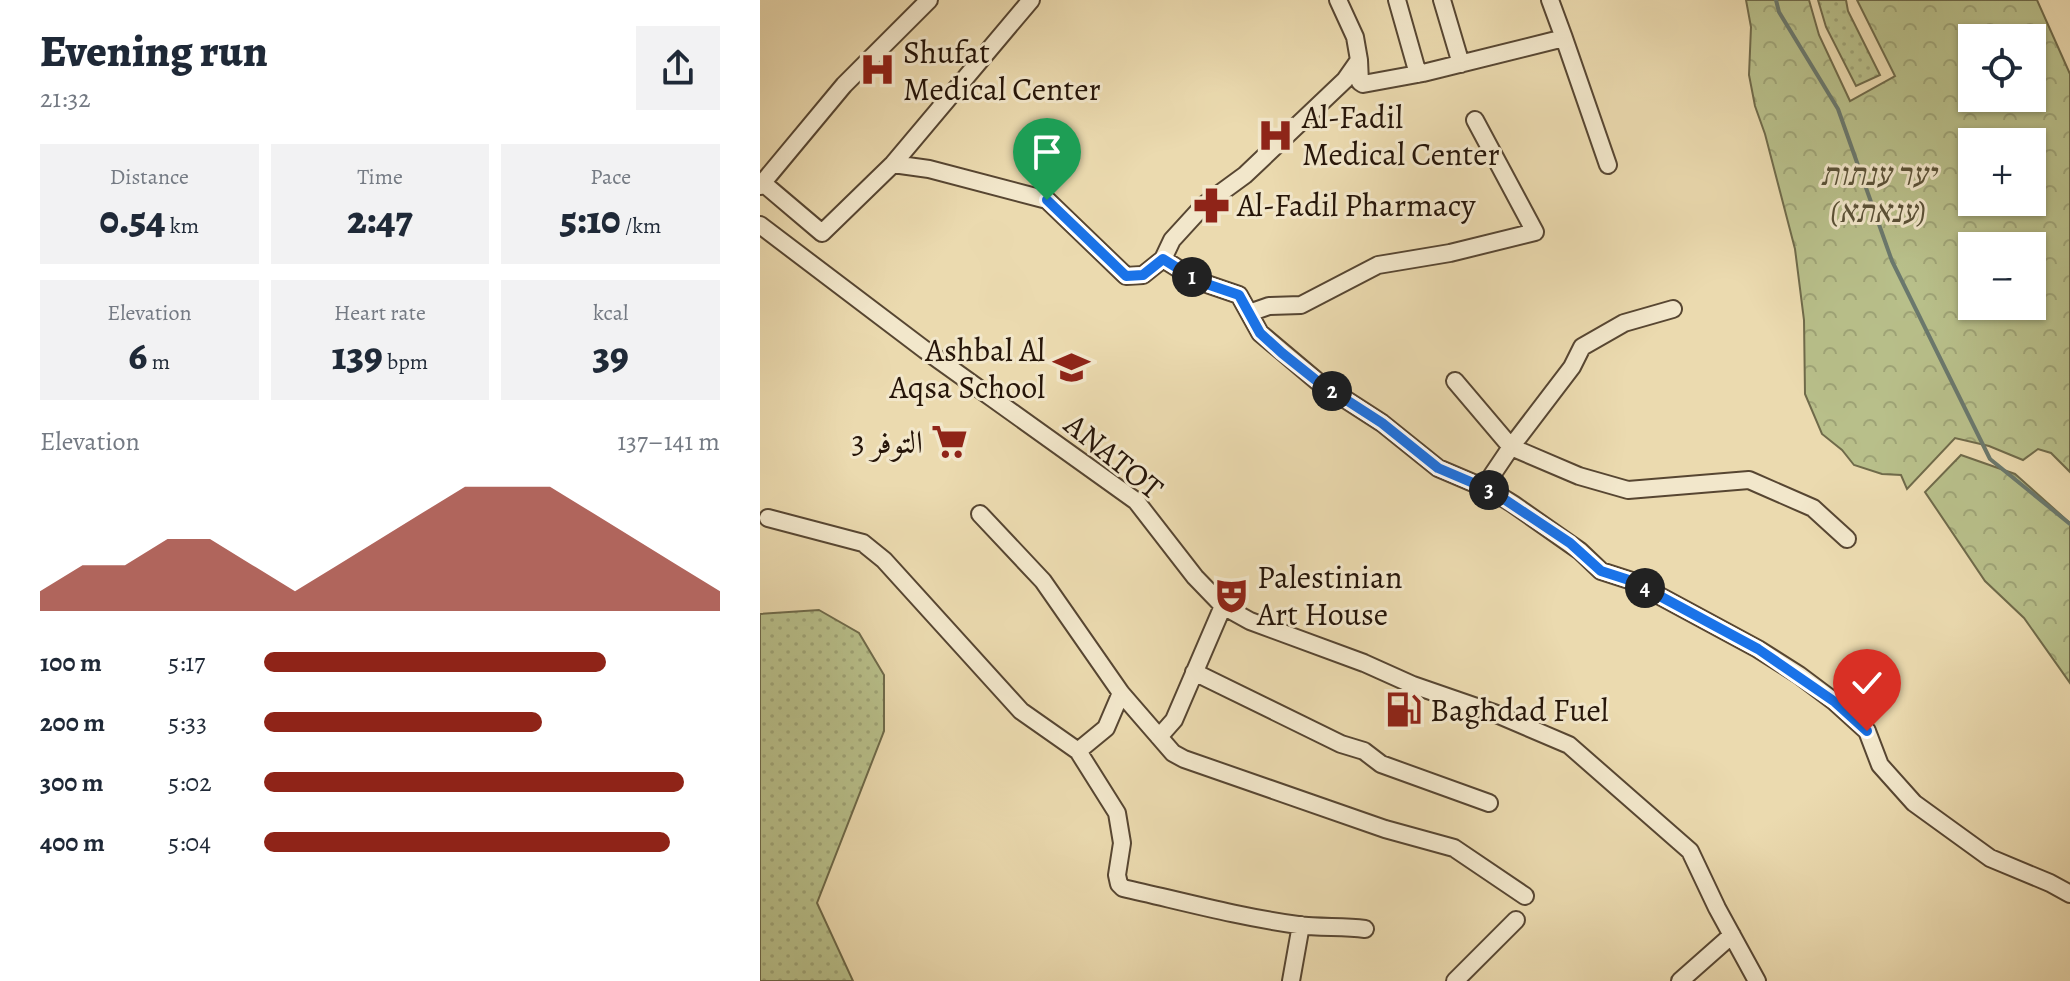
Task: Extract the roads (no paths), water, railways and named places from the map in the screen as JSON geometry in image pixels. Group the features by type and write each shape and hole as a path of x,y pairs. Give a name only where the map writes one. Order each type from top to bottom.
{"street":[{"path":"929,0 844,85 761,185 822,233 893,164 1031,0"},
{"path":"1338,0 1355,37 1360,82 1363,84 1418,74 1564,38"},
{"path":"1397,0 1418,74"},
{"path":"1442,0 1461,64"},
{"path":"1550,0 1608,165"},
{"path":"893,164 929,169 1047,200 1126,276 1143,275 1163,259 1172,240 1204,205 1245,175 1345,80 1359,60"},
{"path":"1249,313 1269,306 1301,305 1378,265 1450,253 1535,232 1475,120"},
{"name":"ANATOT","path":"760,225 925,350 1136,501 1195,577 1223,606 1250,621 1494,713 1569,745 1690,851 1757,981"},
{"path":"1163,259 1198,281 1239,295 1260,333 1317,381 1382,423 1438,468 1484,487 1570,543 1601,571 1632,581 1758,649 1799,675 1867,731 1880,765 1914,803 1990,858 2070,894"},
{"path":"1484,487 1572,367 1582,347 1624,323 1673,309"},
{"path":"1455,381 1511,447 1579,476 1628,490 1749,480 1813,508 1847,539"},
{"path":"980,514 1043,581 1121,693 1173,753 1385,829 1454,848 1525,896"},
{"path":"768,518 863,543 884,560 1021,711 1078,751 1117,813 1122,843 1117,875 1123,888 1241,915 1301,925 1365,929"},
{"path":"1159,737 1174,720 1223,606"},
{"path":"1194,672 1341,744 1364,751 1381,764 1489,803"},
{"path":"1078,751 1106,728 1121,693"},
{"path":"1455,981 1516,920"},
{"path":"1291,981 1301,925"},
{"path":"1680,981 1732,935"}],"waterway":[{"path":"1776,0 1779,12 1838,109 1892,261 1990,459 2070,524"}],"place":[{"name":"Shufat Medical Center","path":"877,70"},
{"name":"Al-Fadil Medical Center","path":"1276,135"},
{"name":"Al-Fadil Pharmacy","path":"1211,205"},
{"name":"Ashbal Al Aqsa School","path":"1071,368"},
{"name":"التوفر 3","path":"949,442"},
{"name":"Palestinian Art House","path":"1231,595"},
{"name":"Baghdad Fuel","path":"1404,710"}],"park label":[{"name":"יער ענתות (ענאתא)","path":"1878,192"}]}
